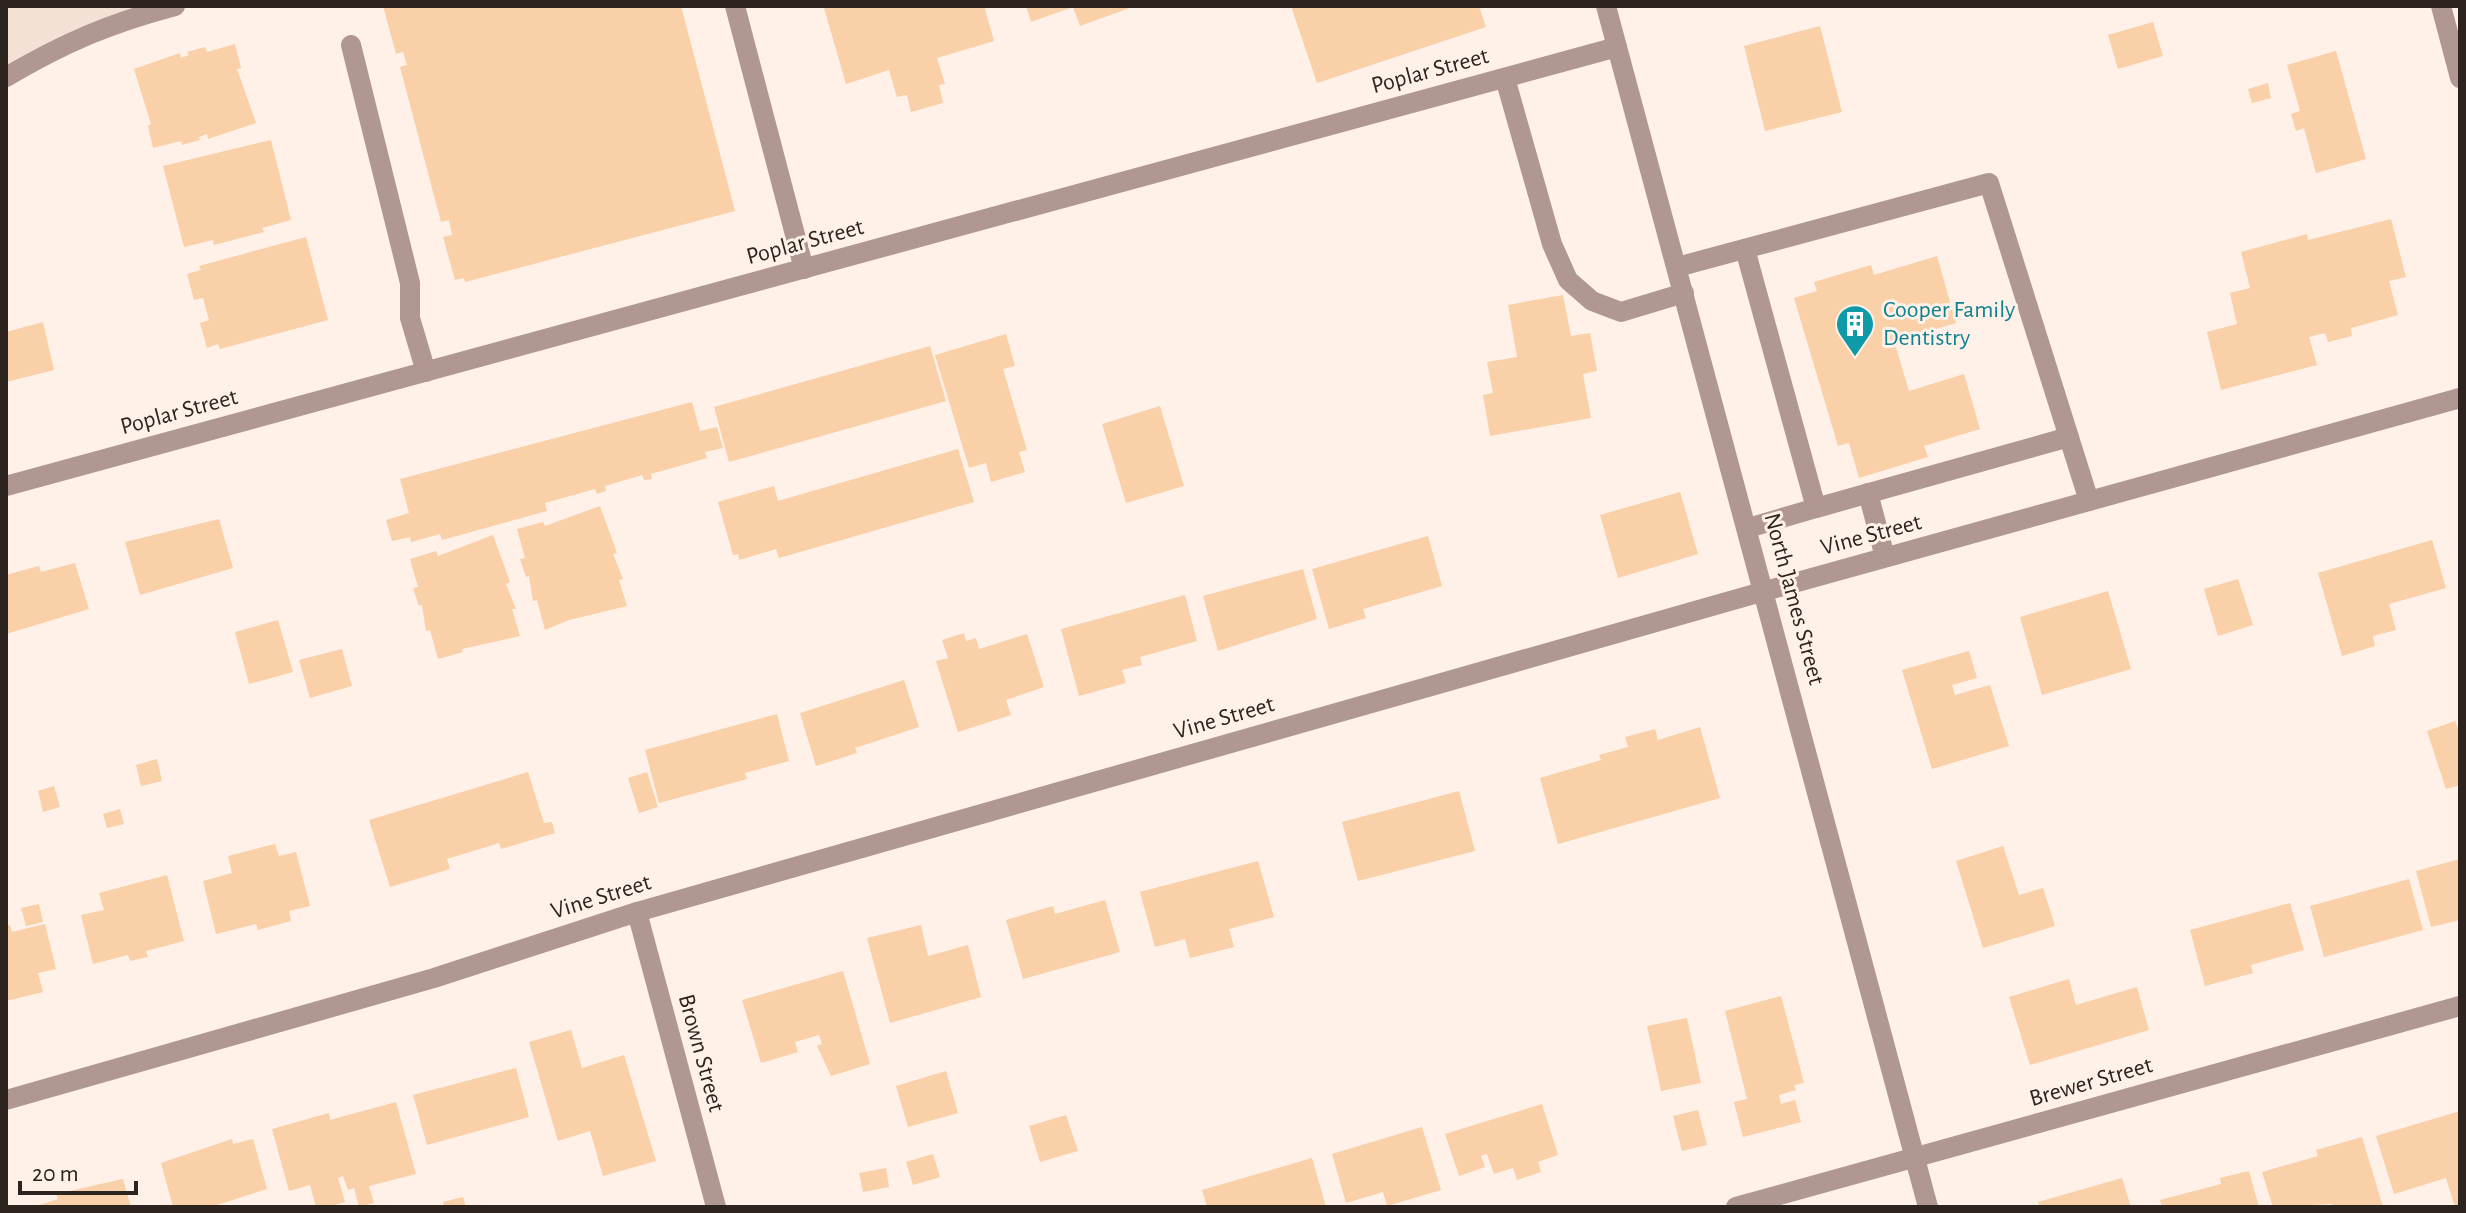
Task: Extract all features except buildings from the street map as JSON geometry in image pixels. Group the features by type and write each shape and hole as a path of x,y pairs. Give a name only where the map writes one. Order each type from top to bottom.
{"street":[{"path":"6,77 66,42 127,18 175,6"},
{"path":"735,6 804,269"},
{"name":"North James Street","path":"1606,6 1928,1207"},
{"path":"2441,6 2460,78"},
{"path":"351,45 410,283 410,318 426,372"},
{"name":"Poplar Street","path":"6,486 1617,47"},
{"path":"1505,78 1552,244 1568,280 1592,301 1621,312 1684,293"},
{"path":"1677,267 1989,183 2089,501"},
{"path":"1745,249 1816,508"},
{"name":"Vine Street","path":"6,1100 434,978 637,912 1885,557 2460,398"},
{"path":"1748,528 2069,437"},
{"path":"1868,493 1885,557"},
{"name":"Brown Street","path":"637,912 716,1207"},
{"name":"Brewer Street","path":"1736,1207 2460,1006"}],"shaded area":[{"path":"6,6 175,6 6,77"}],"place":[{"name":"Cooper Family Dentistry","path":"1855,358"}]}
